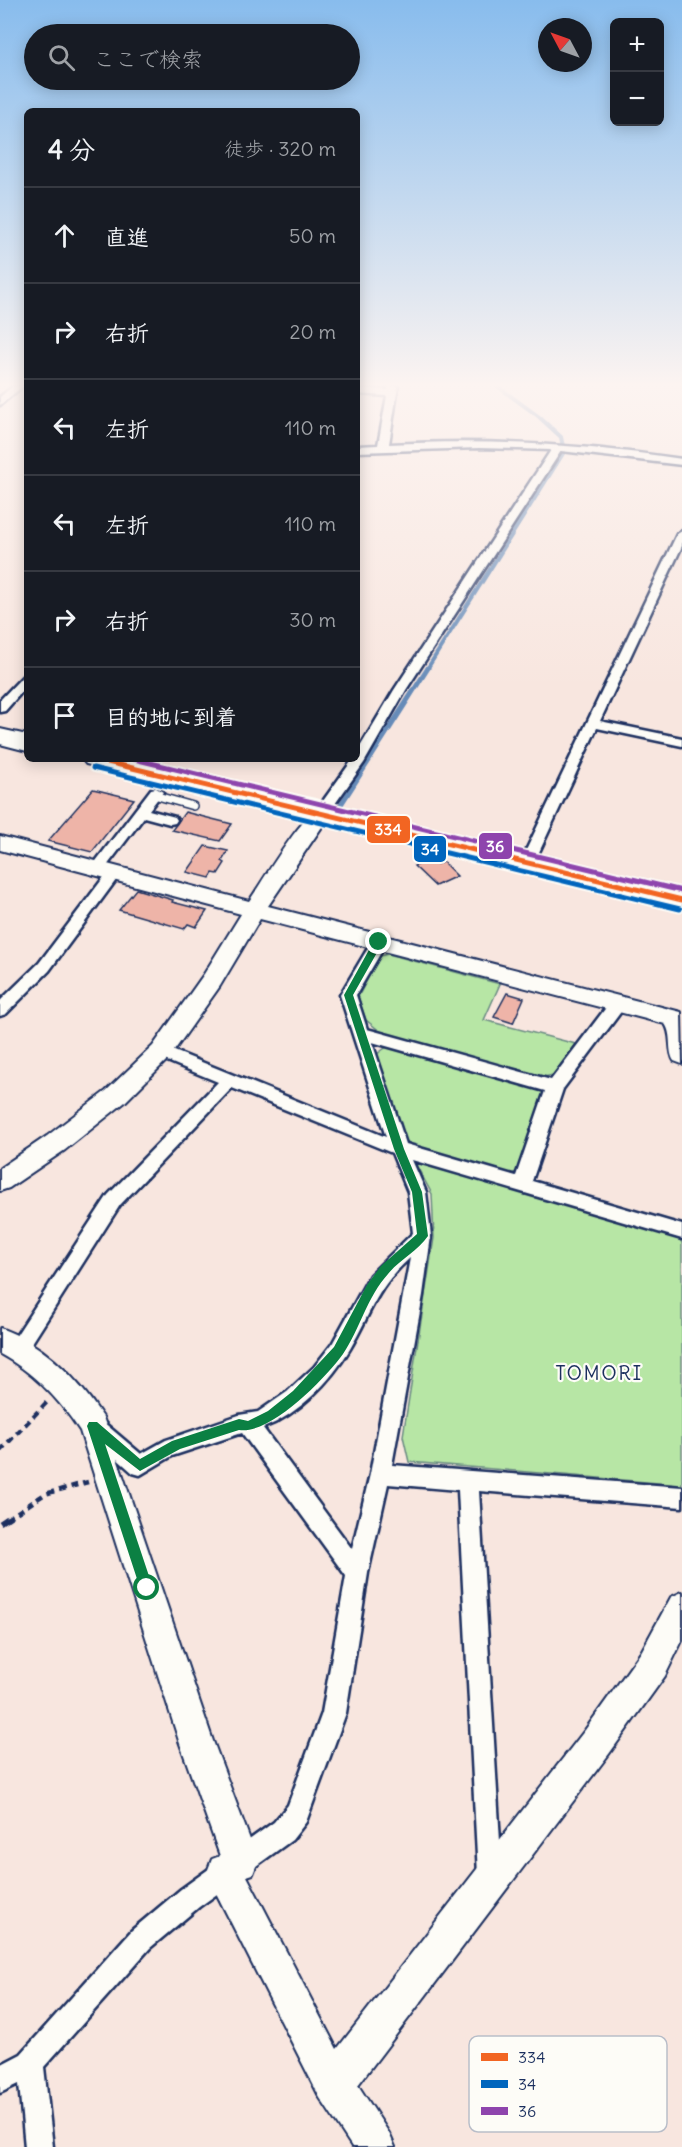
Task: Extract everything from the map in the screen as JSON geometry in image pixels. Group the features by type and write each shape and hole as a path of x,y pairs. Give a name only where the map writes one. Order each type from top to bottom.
{"highway":[{"path":"0,736 24,742"},
{"path":"107,762 320,815 682,900"}],"street":[{"path":"360,758 400,690 533,486"},
{"path":"526,863 682,534"},
{"path":"0,708 24,682"},
{"path":"593,723 682,742"},
{"path":"0,1181 56,1143 115,1096 161,1052 212,980 255,909 309,828 358,762"},
{"path":"0,1010 44,967 107,870 141,812 155,794"},
{"path":"141,812 170,820"},
{"path":"1,845 107,870 673,1018 681,1028 682,1055"},
{"path":"0,2080 30,2062 141,1939 232,1867 283,1831 297,1813 334,1713 357,1574 380,1474 414,1295 422,1236 417,1192 399,1149 348,995 379,942"},
{"path":"522,1185 555,1088 617,1005"},
{"path":"361,1033 555,1088"},
{"path":"161,1052 399,1149 682,1232"},
{"path":"231,1079 114,1200 9,1344 63,1386 80,1405 93,1426 196,1741 232,1867 334,2084 375,2147"},
{"path":"93,1426 140,1466 177,1445 239,1424 249,1426 273,1415 321,1372 338,1351 371,1288 384,1269 422,1236"},
{"path":"249,1426 357,1574"},
{"path":"380,1474 682,1497"},
{"path":"468,1480 490,1878"},
{"path":"334,2084 490,1878 597,1742 646,1674 682,1608"},
{"path":"30,2062 39,2147"}],"lane":[{"path":"155,794 193,806"}],"path":[{"path":"0,1451 63,1386"},
{"path":"0,1523 45,1494 87,1482 111,1479"}],"green space":[{"path":"388,954 500,984 484,1020 576,1044 553,1075 544,1077 381,1032 366,1020 358,997 380,956"},
{"path":"388,1046 541,1090 545,1094 518,1171 510,1175 417,1148 406,1141 377,1054"},
{"path":"414,1161 679,1238 682,1243 682,1485 409,1462 403,1436 434,1238 432,1194"}],"building":[{"path":"93,789 134,799 92,852 48,841"},
{"path":"185,812 232,824 220,841 172,830"},
{"path":"205,846 228,851 222,861 225,863 218,874 213,873 210,878 187,872"},
{"path":"431,859 437,864 443,862 457,876 435,886 414,866"},
{"path":"136,889 207,911 196,927 188,924 184,929 119,910"},
{"path":"507,993 524,998 513,1023 494,1017"}],"waterway":[{"path":"427,669 542,486"},
{"path":"340,806 428,668"}],"transit line":[{"name":"334","path":"107,762 682,900"},
{"name":"36","path":"146,762 682,891"},
{"name":"34","path":"93,768 680,909"}],"district":[{"name":"TOMORI","path":"599,1372"}],"route":[{"path":"147,1588 93,1426 140,1466 166,1449 239,1424 249,1426 273,1415 321,1372 338,1351 371,1288 384,1269 422,1236 417,1192 399,1149 348,995 379,942"}]}
